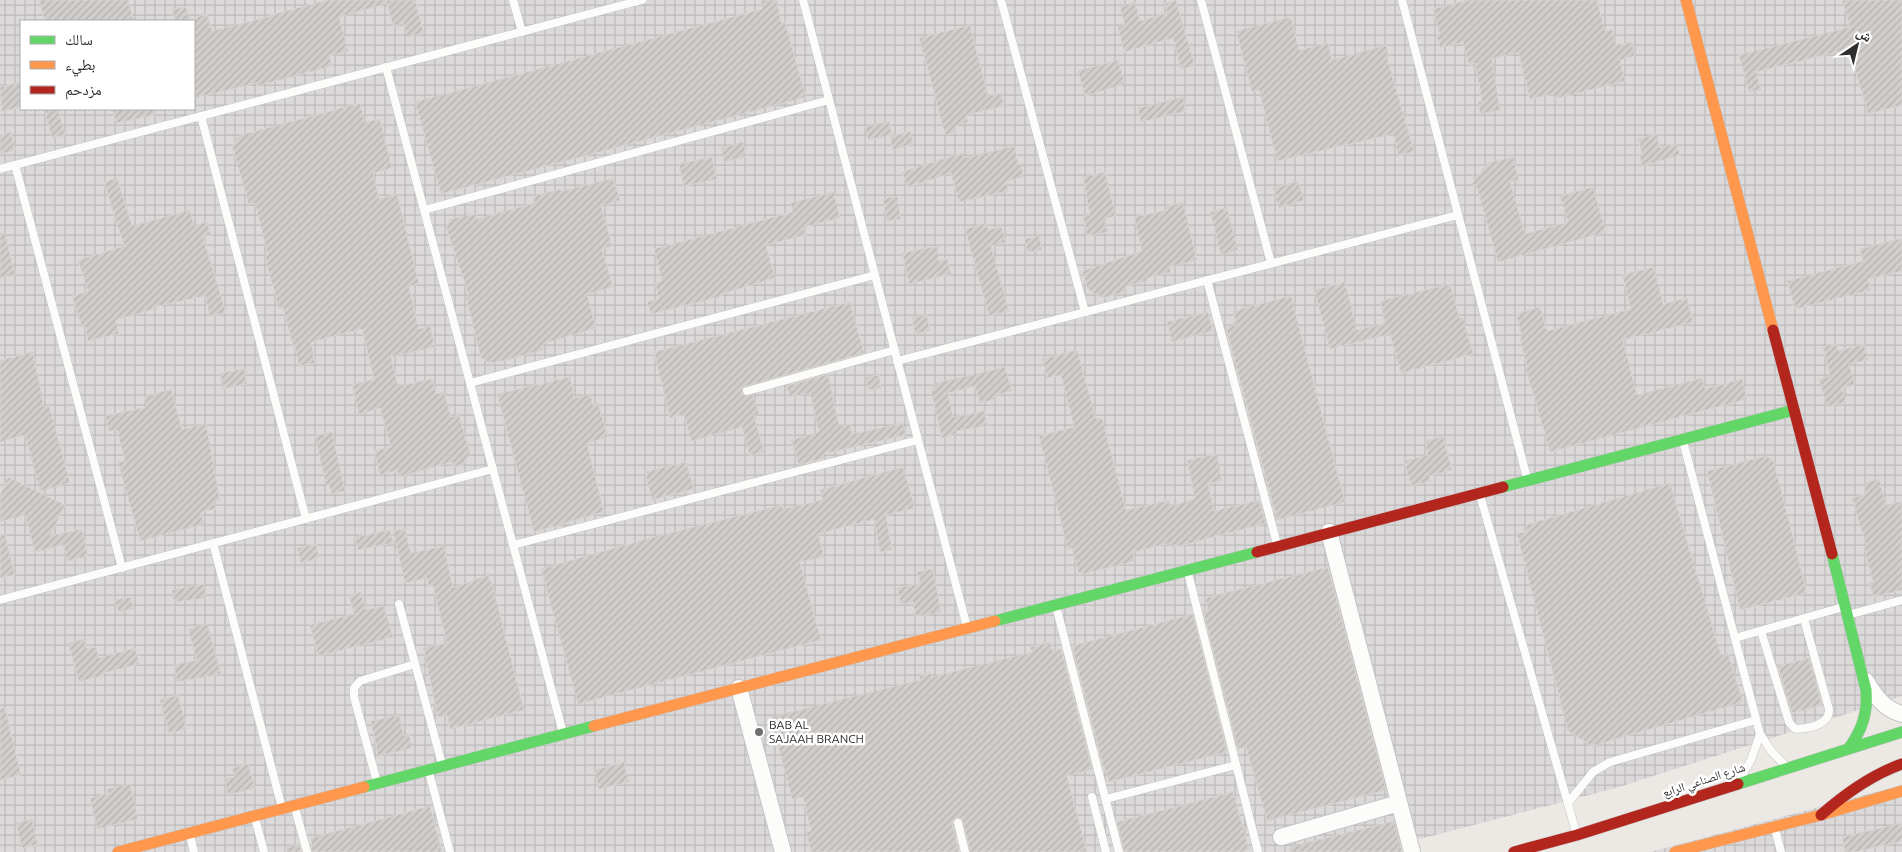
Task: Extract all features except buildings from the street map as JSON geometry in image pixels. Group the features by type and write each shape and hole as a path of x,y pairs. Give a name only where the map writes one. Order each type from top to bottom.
{"street":[{"path":"1686,0 1865,681 1868,702 1864,724 1858,737 1849,748"},
{"path":"118,852 1794,410"},
{"path":"1329,532 1412,852"},
{"path":"1865,681 1887,708 1902,714"},
{"path":"739,688 783,852"},
{"name":"شارع الصناعي الرابع","path":"1514,852 1577,835 1902,732"},
{"path":"1822,815 1857,786 1877,774 1902,764"},
{"path":"1675,852 1822,815 1902,791"},
{"path":"1281,837 1399,803"}],"lane":[{"path":"513,0 522,32"},
{"path":"0,169 642,0"},
{"path":"803,0 967,628"},
{"path":"1001,0 1085,312"},
{"path":"1201,0 1272,263"},
{"path":"1402,0 1528,480"},
{"path":"386,67 563,735"},
{"path":"424,210 829,100"},
{"path":"201,116 306,519"},
{"path":"15,165 122,568"},
{"path":"897,360 1458,215"},
{"path":"470,382 875,275"},
{"path":"1207,280 1277,546"},
{"path":"747,391 895,350"},
{"path":"1682,439 1760,734 1772,752 1788,767"},
{"path":"513,544 918,440"},
{"path":"0,600 493,469"},
{"path":"1480,493 1577,835"},
{"path":"213,544 282,809"},
{"path":"1187,570 1258,852"},
{"path":"1735,638 1804,619 1902,602"},
{"path":"399,604 443,766"},
{"path":"1056,604 1119,852"},
{"path":"1761,630 1789,722 1797,729 1815,725 1826,720 1829,709 1804,619"},
{"path":"377,784 354,697 354,688 360,681 415,664"},
{"path":"1568,802 1593,772 1610,762 1756,720"},
{"path":"1737,783 1751,760 1760,734"},
{"path":"1106,799 1236,765"},
{"path":"429,770 450,852"},
{"path":"1092,797 1106,852"},
{"path":"294,806 307,852"},
{"path":"255,816 264,852"},
{"path":"958,823 965,852"},
{"path":"1774,827 1781,852"},
{"path":"189,833 194,852"}],"shaded area":[{"path":"0,0 1902,0 1902,696 1616,788 1370,852 0,852"},
{"path":"1902,785 1902,852 1650,852"}],"traffic: fast":[{"path":"1503,487 1794,410"},
{"path":"995,621 1257,552"},
{"path":"1832,554 1866,690 1866,706 1863,721 1849,748"},
{"path":"364,787 594,726"},
{"path":"1738,784 1902,732"}],"traffic: slow":[{"path":"1686,0 1773,330"},
{"path":"594,726 995,621"},
{"path":"118,852 364,787"},
{"path":"1675,852 1821,815 1902,791"}],"traffic: jam":[{"path":"1773,330 1832,554"},
{"path":"1257,552 1503,487"},
{"path":"1821,815 1859,785 1902,764"},
{"path":"1514,852 1577,835 1738,784"}],"place":[{"name":"BAB AL SAJAAH BRANCH","path":"759,732"}]}
